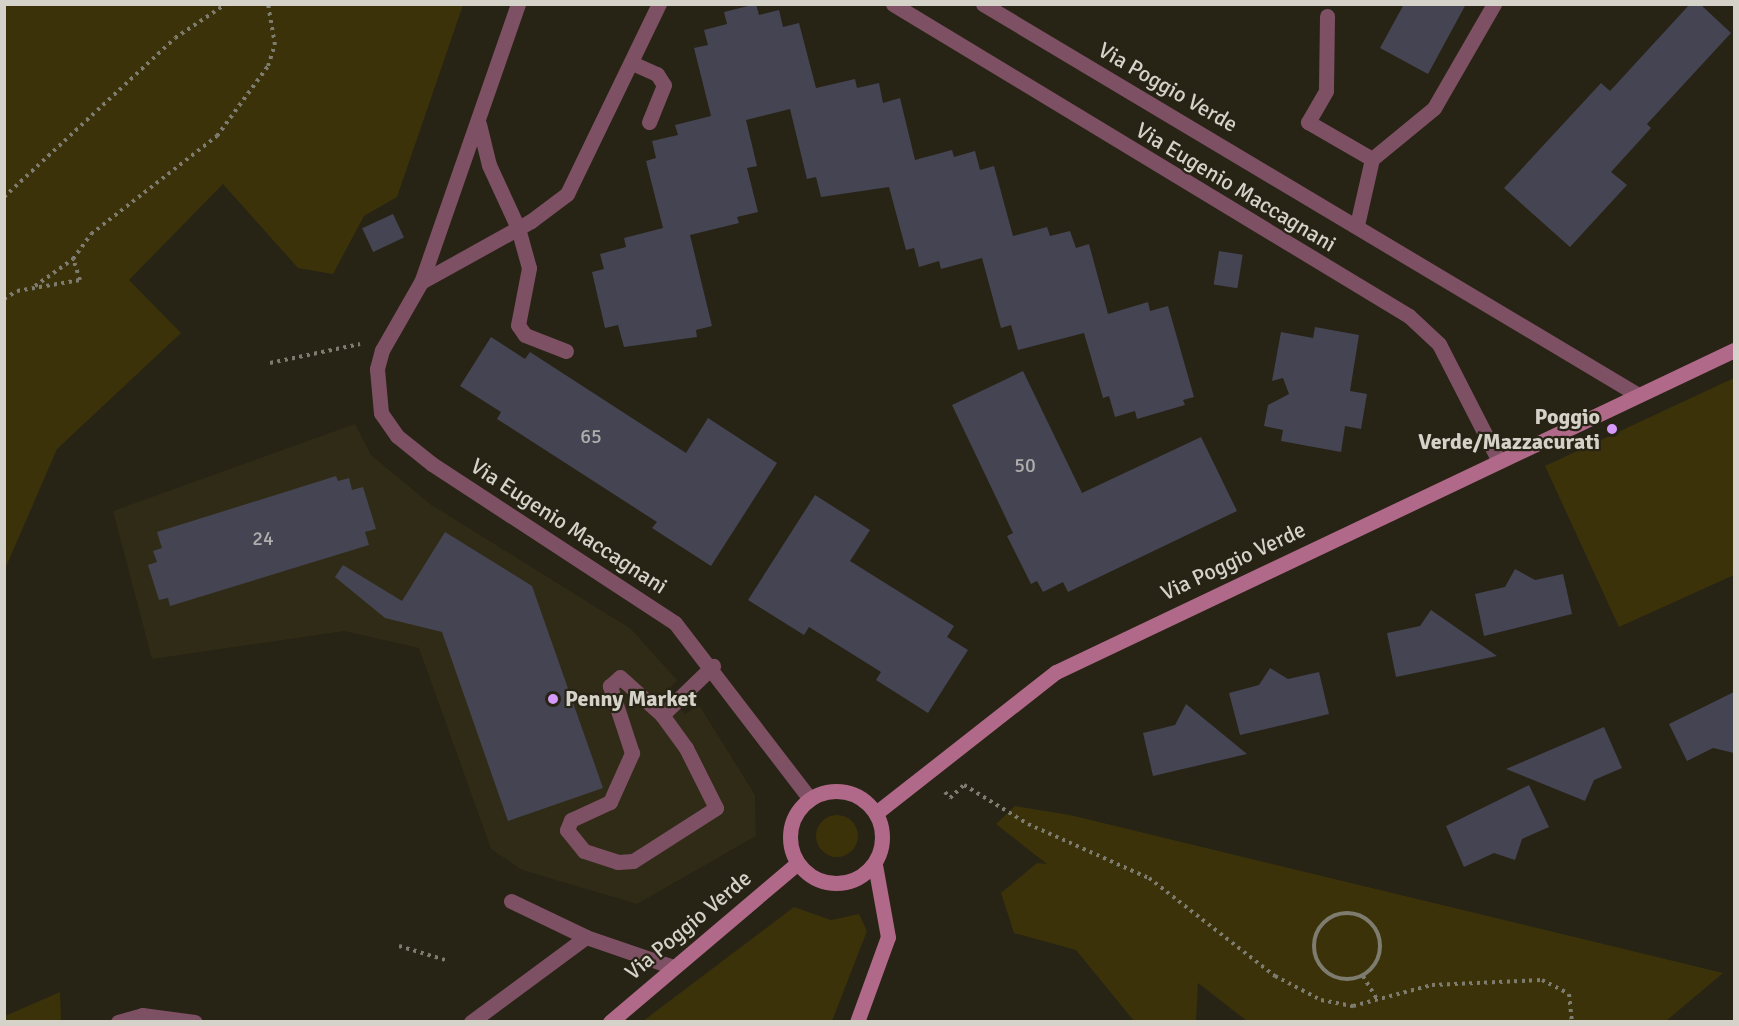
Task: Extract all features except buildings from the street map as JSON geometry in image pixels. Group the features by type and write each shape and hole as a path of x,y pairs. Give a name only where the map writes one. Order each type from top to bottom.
{"street":[{"name":"Via Eugenio Maccagnani","path":"518,4 479,123 421,282 386,340 377,369 378,396 383,418 397,436 432,464 666,615 713,666 810,799"},
{"name":"Via Eugenio Maccagnani","path":"421,282 518,228 574,186 659,4"},
{"name":"Via Eugenio Maccagnani","path":"893,4 1410,316 1438,344 1499,461"},
{"name":"Via Poggio Verde","path":"983,4 1357,225 1638,395"},
{"path":"1357,225 1372,159 1434,108 1494,4"},
{"path":"1327,16 1326,91 1308,122 1372,159"},
{"path":"632,63 657,74 664,85 649,122"},
{"path":"479,123 489,165 518,228 529,268 518,325 525,335 566,351"},
{"name":"Via Poggio Verde","path":"876,813 1056,672 1734,350"},
{"path":"662,715 713,666"},
{"path":"620,677 662,715 686,747 716,808 633,861 618,862 584,851 572,843 571,820 610,802 632,753 610,686 620,677"},
{"path":"857,1022 888,937 875,865 883,844 876,813 865,800 846,792 810,799 790,828 796,864 817,879 834,882 875,865"},
{"name":"Via Poggio Verde","path":"610,1022 796,864"},
{"path":"511,901 586,937 673,968"},
{"path":"471,1022 586,937"},
{"path":"118,1022 142,1015 195,1022"}],"path":[{"path":"4,197 175,38 226,4"},
{"path":"32,288 74,259 91,234 217,136 246,99 275,45 268,4"},
{"path":"4,299 32,288 80,280 74,259"},
{"path":"270,363 386,340"},
{"path":"945,792 950,798 964,785 1028,824 1149,878 1275,975 1322,1000 1353,1006 1376,998 1432,985 1542,980 1569,994 1572,1022"},
{"path":"1353,913 1379,936 1378,958 1363,976 1340,979 1315,957 1315,934 1331,917 1353,913"},
{"path":"399,946 445,960"},
{"path":"1363,976 1376,998"}],"shaded area":[{"path":"5,4 463,5 397,197 364,216 333,274 298,268 223,184 129,280 181,333 57,449 5,569"},
{"path":"1734,378 1734,575 1619,627 1545,466"},
{"name":"Penny Market","path":"355,424 371,455 430,504 631,629 677,680 665,694 685,714 699,705 755,795 756,836 637,904 522,870 491,849 419,648 344,631 152,659 113,511"},
{"path":"1015,806 1070,815 1723,973 1666,1021 1247,1021 1198,983 1196,1021 1134,1021 1076,950 1014,933 1001,893 1037,863 1047,864 996,824"},
{"path":"837,815 852,821 858,836 852,851 837,857 822,851 816,836 822,821"},
{"path":"794,907 831,920 859,914 867,931 832,1021 643,1021"},
{"path":"60,992 61,1021 5,1021 5,1016"}],"place":[{"name":"Poggio Verde/Mazzacurati","path":"1612,429"},
{"name":"Penny Market","path":"553,699"}]}
